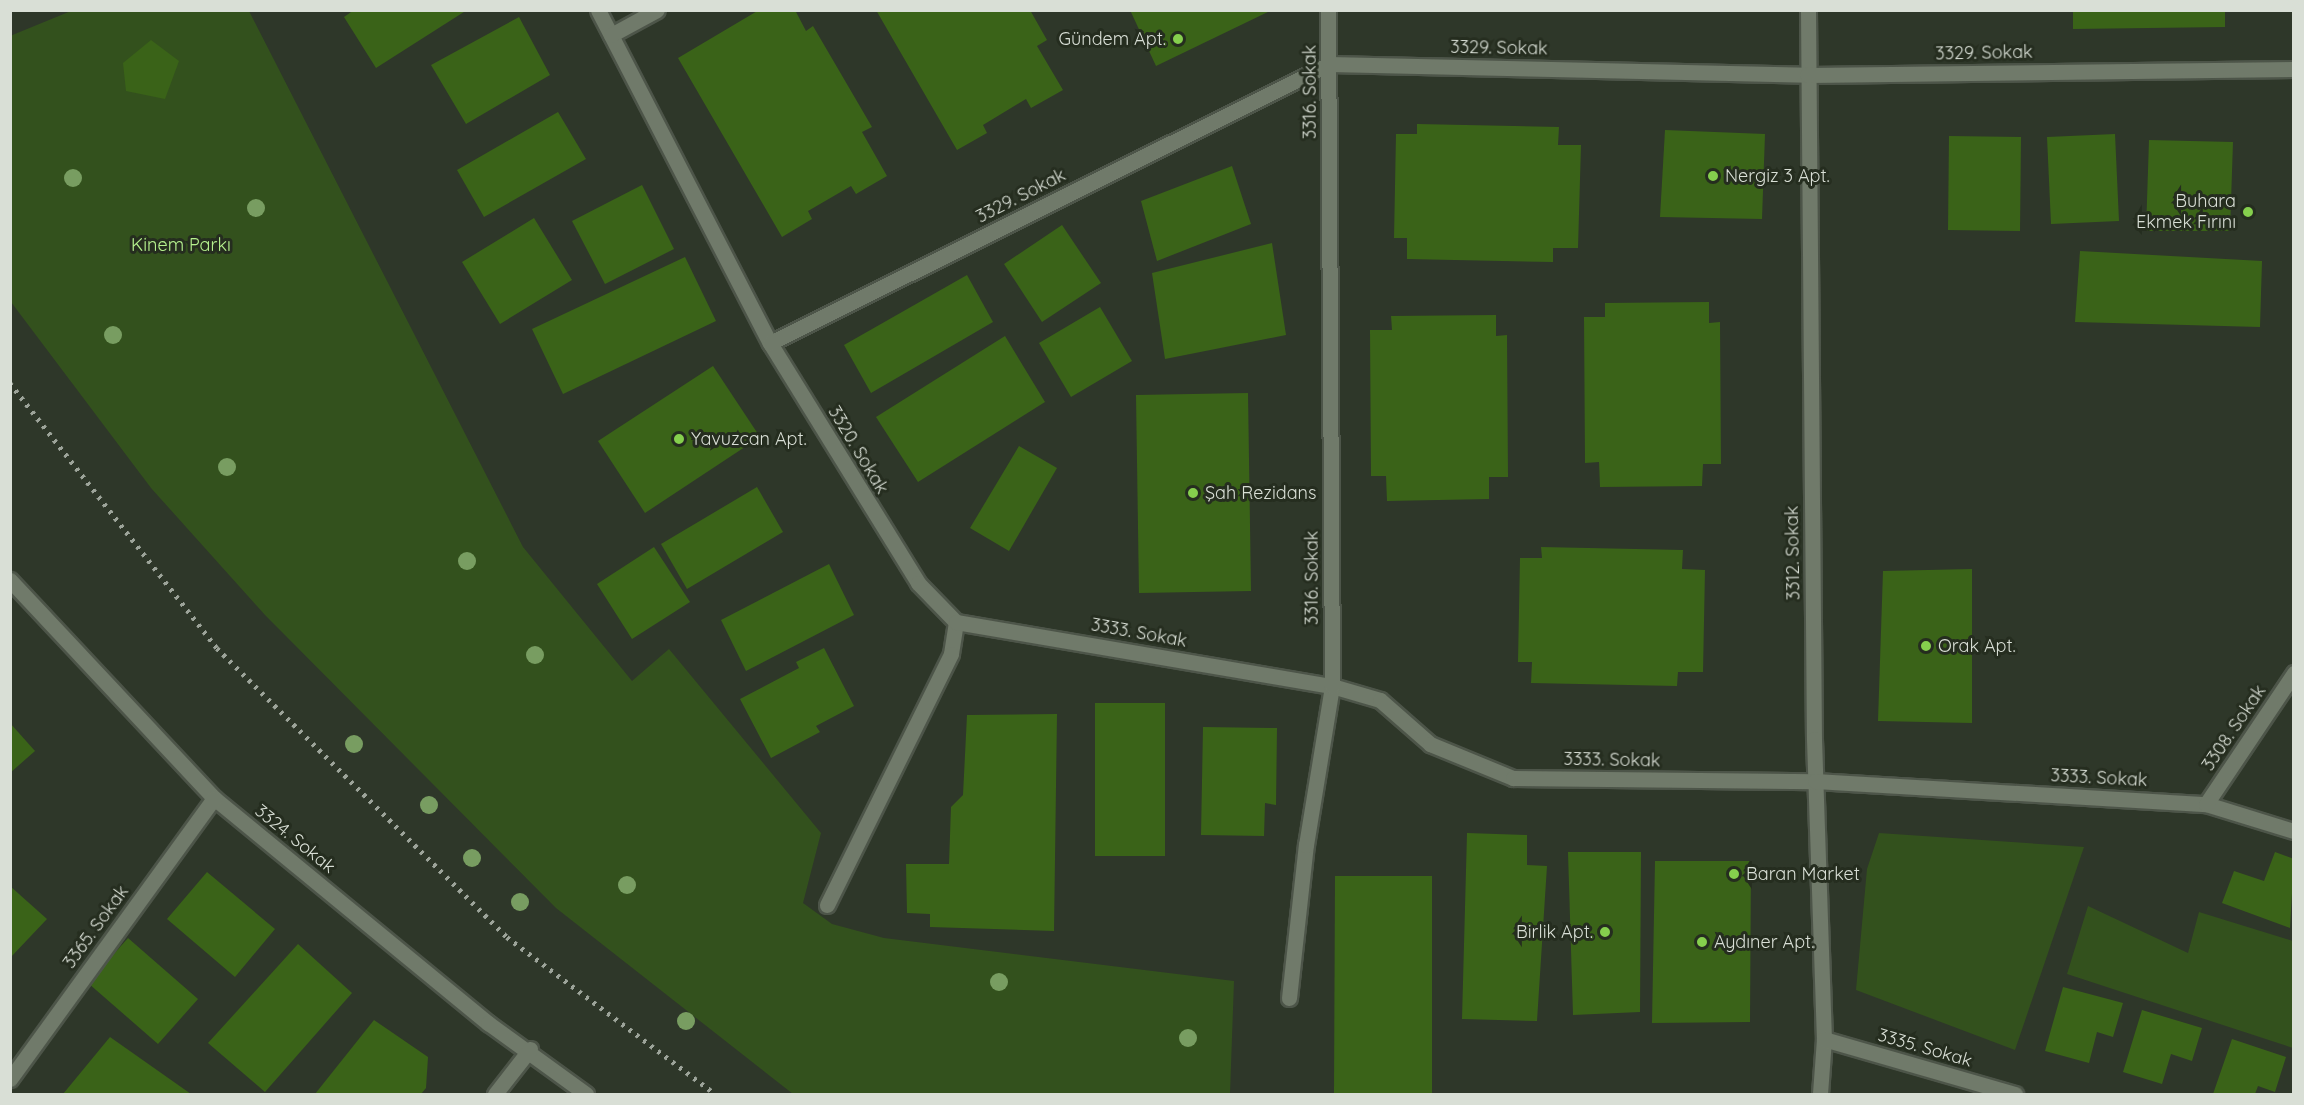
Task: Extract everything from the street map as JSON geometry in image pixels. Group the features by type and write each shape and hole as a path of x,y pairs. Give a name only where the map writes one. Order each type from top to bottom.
{"street":[{"name":"3320. Sokak","path":"598,10 770,343 918,583 956,622"},
{"path":"611,35 657,10"},
{"name":"3316. Sokak","path":"1288,998 1306,845 1332,686 1328,10"},
{"name":"3312. Sokak","path":"1808,10 1815,781 1824,1039 1820,1095"},
{"name":"3329. Sokak","path":"770,343 1329,64 1807,75 2294,69"},
{"name":"3324. Sokak","path":"12,586 214,798 489,1023 530,1049 586,1095"},
{"path":"828,904 951,654 956,622"},
{"name":"3333. Sokak","path":"956,622 1332,686 1380,700 1430,744 1513,778 1815,781 2206,804 2294,831"},
{"name":"3308. Sokak","path":"2206,804 2294,674"},
{"name":"3365. Sokak","path":"10,1079 214,798"},
{"name":"3335. Sokak","path":"1824,1039 2015,1095"},
{"path":"495,1095 530,1049"}],"green space":[{"name":"Kinem Parkı","path":"71,11 249,11 523,547 632,681 669,649 821,833 803,903 832,924 884,938 1234,981 1230,1094 793,1094 556,908 265,615 151,488 11,302 10,36"},
{"path":"1879,833 2084,847 2015,1050 1856,990 1867,869"},
{"path":"2088,906 2188,953 2199,912 2293,941 2293,1048 2067,974"}],"building":[{"path":"354,10 467,10 376,68 344,17"},
{"path":"759,10 795,10 806,31 813,26 872,127 862,132 887,176 856,194 851,186 808,211 812,219 782,237 678,58"},
{"path":"876,10 1030,10 1047,40 1037,46 1063,90 1031,108 1026,99 983,125 987,133 957,150"},
{"name":"Gündem Apt.","path":"1130,10 1272,10 1156,66"},
{"path":"2073,10 2225,10 2225,27 2073,29"},
{"path":"519,17 550,75 466,124 431,65"},
{"path":"151,40 179,61 165,99 126,91 123,63"},
{"path":"558,112 586,159 484,217 457,170"},
{"path":"1417,124 1559,127 1558,145 1581,145 1578,248 1553,248 1553,262 1407,259 1407,238 1394,238 1396,134 1417,134"},
{"name":"Nergiz 3 Apt.","path":"1665,130 1765,134 1762,219 1660,217"},
{"path":"2115,134 2119,221 2051,224 2047,137"},
{"path":"1949,136 2021,137 2020,231 1948,230"},
{"path":"2149,140 2233,142 2230,231 2146,231"},
{"path":"1232,166 1251,224 1157,261 1141,201"},
{"path":"642,185 674,249 605,284 572,221"},
{"path":"534,218 572,280 500,324 462,262"},
{"path":"1062,225 1101,283 1042,322 1004,264"},
{"path":"1272,243 1286,335 1165,359 1152,273"},
{"path":"2080,251 2262,261 2260,327 2075,322"},
{"path":"685,257 716,321 563,394 532,329"},
{"path":"967,275 993,322 871,393 844,345"},
{"path":"1709,302 1709,323 1720,322 1721,464 1703,464 1702,486 1600,487 1599,462 1585,463 1584,317 1605,317 1605,303"},
{"path":"1100,307 1132,361 1071,397 1039,343"},
{"path":"1496,315 1496,336 1507,335 1508,477 1489,477 1489,499 1387,501 1386,476 1371,476 1370,330 1392,330 1391,316"},
{"path":"1005,336 1045,402 918,482 876,417"},
{"name":"Yavuzcan Apt.","path":"713,366 760,437 645,513 598,441"},
{"name":"Şah Rezidans","path":"1248,393 1251,591 1139,593 1136,395"},
{"path":"1019,446 1057,468 1009,551 970,528"},
{"path":"757,487 783,532 687,589 661,544"},
{"path":"654,547 690,602 632,639 597,584"},
{"path":"1541,547 1683,550 1682,569 1705,570 1703,672 1678,672 1677,686 1531,683 1532,662 1518,662 1520,558 1542,558"},
{"path":"829,564 854,615 746,671 721,620"},
{"name":"Orak Apt.","path":"1972,569 1972,723 1878,721 1883,571"},
{"path":"824,648 854,706 816,726 820,732 771,758 740,699 799,668 796,662"},
{"path":"1095,703 1165,703 1165,856 1095,856"},
{"path":"1057,714 1054,931 930,927 930,914 907,913 906,864 949,864 951,807 963,795 967,715"},
{"path":"10,723 35,751 10,773"},
{"path":"1203,727 1277,728 1276,805 1265,803 1264,836 1201,835"},
{"path":"1467,833 1527,835 1527,865 1547,866 1537,1021 1462,1019"},
{"name":"Birlik Apt.","path":"1568,852 1641,852 1640,1012 1573,1015"},
{"path":"2275,852 2294,859 2290,928 2222,903 2234,871 2264,881"},
{"name":"Aydıner Apt.","path":"1655,861 1751,861 1750,1022 1652,1023"},
{"path":"207,872 275,929 235,977 167,919"},
{"path":"1335,876 1432,876 1432,1094 1334,1094"},
{"path":"10,886 47,919 10,958"},
{"path":"128,938 198,999 158,1044 88,983"},
{"path":"298,944 352,993 265,1092 208,1043"},
{"path":"2063,987 2123,1003 2113,1037 2097,1032 2089,1063 2045,1051"},
{"path":"2142,1010 2202,1028 2192,1061 2171,1054 2162,1084 2123,1072"},
{"path":"374,1020 428,1057 426,1088 421,1094 315,1094"},
{"path":"110,1037 191,1094 63,1094"},
{"path":"2232,1039 2286,1057 2275,1092 2258,1086 2255,1094 2213,1094"}],"railway":[{"path":"10,383 217,648 507,937 715,1094"}],"place":[{"name":"Gündem Apt.","path":"1178,39"},
{"name":"Nergiz 3 Apt.","path":"1713,176"},
{"name":"Buhara Ekmek Fırını","path":"2248,212"},
{"name":"Yavuzcan Apt.","path":"679,439"},
{"name":"Şah Rezidans","path":"1193,493"},
{"name":"Orak Apt.","path":"1926,646"},
{"name":"Baran Market","path":"1734,874"},
{"name":"Birlik Apt.","path":"1605,932"},
{"name":"Aydıner Apt.","path":"1702,942"}]}
